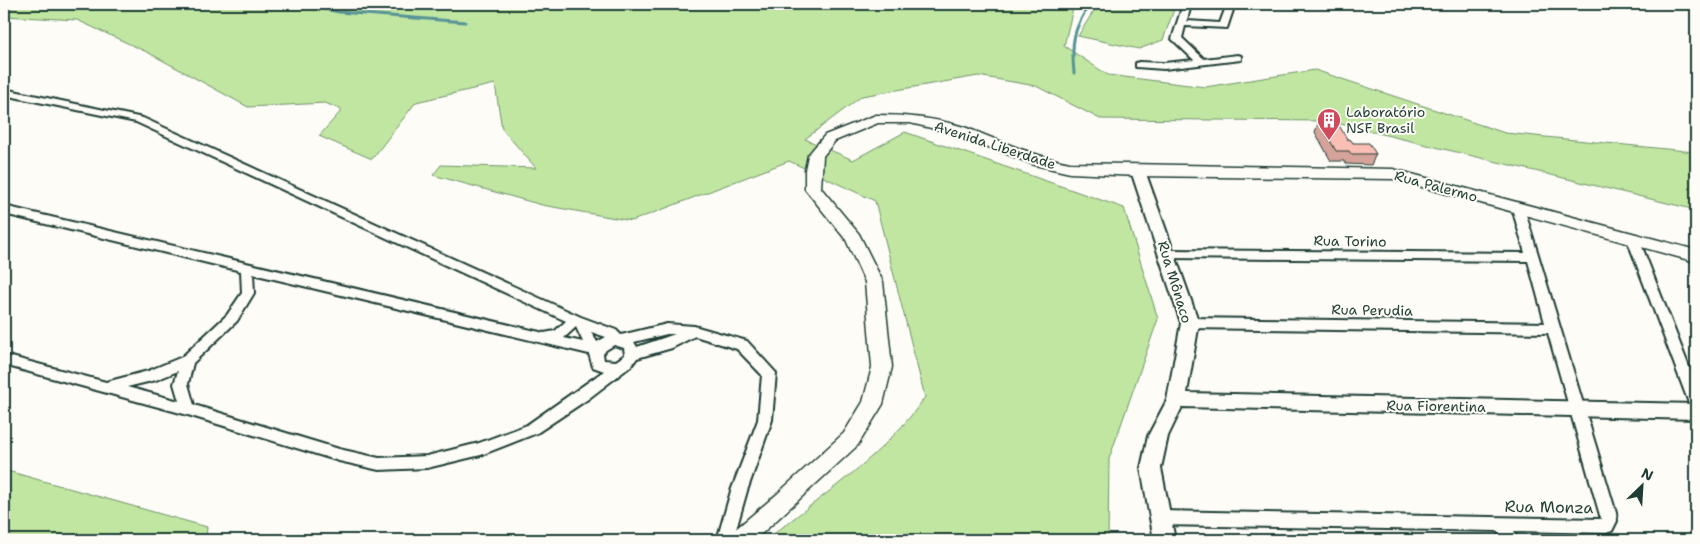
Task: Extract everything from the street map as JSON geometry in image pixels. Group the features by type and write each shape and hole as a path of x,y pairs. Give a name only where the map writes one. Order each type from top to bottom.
{"main road":[{"name":"Avenida Liberdade","path":"739,540 784,502 851,439 873,404 882,367 874,282 853,238 813,189 813,170 816,155 830,138 876,119 910,119 957,130 1040,162 1070,168 1138,171"},
{"name":"Rua Palermo","path":"1138,171 1393,174 1696,256"}],"street":[{"path":"1187,4 1178,39 1202,62"},
{"path":"1182,23 1224,26 1231,4"},
{"path":"1139,65 1164,66 1238,58"},
{"path":"4,92 139,120 578,321 611,334 630,345 632,354"},
{"name":"Rua Mônaco","path":"1138,171 1190,323 1176,400 1158,436 1151,468 1164,540"},
{"name":"Rua Monza","path":"1160,518 1606,526 1609,521 1518,208"},
{"path":"4,210 540,339 597,356 612,367 622,365"},
{"path":"1633,239 1696,402"},
{"name":"Rua Torino","path":"1167,254 1532,257"},
{"path":"104,388 151,376 187,361 232,318 248,293 247,268"},
{"path":"540,339 558,335 578,321"},
{"path":"578,321 597,356"},
{"name":"Rua Perudia","path":"1190,323 1554,328"},
{"path":"584,395 601,346 619,340 666,329 694,330 742,345 769,373 765,420 739,492 725,540"},
{"path":"4,360 104,388 188,408 339,455 379,464 427,462 481,449 532,429 584,395 622,365 632,354 667,344 694,330"},
{"path":"187,361 181,384 188,408"},
{"name":"Rua Fiorentina","path":"1176,400 1696,412"},
{"path":"1501,523 1510,540"}],"green space":[{"path":"4,4 1074,4 1064,46 1108,75 1205,87 1315,70 1505,133 1696,152 1696,210 1328,121 1100,119 1036,86 978,76 862,96 805,139 853,160 905,132 1124,208 1158,319 1109,459 1108,540 772,540 775,533 875,454 910,417 925,397 875,201 789,161 632,221 542,205 433,175 441,165 536,168 502,129 495,84 416,102 372,159 319,136 342,110 325,103 248,107 149,53 77,20 4,16"},
{"path":"1098,4 1176,4 1163,40 1139,49 1078,36"},
{"path":"4,470 207,527 206,540 4,540"}],"building":[{"path":"1319,121 1337,122 1347,139 1353,143 1369,143 1376,154 1351,154 1349,151 1336,151"}],"waterway":[{"path":"301,4 339,12 465,22"},
{"path":"1074,73 1074,37 1080,21 1090,4"}],"place":[{"name":"Laboratório NSF Brasil","path":"1329,141"}]}
